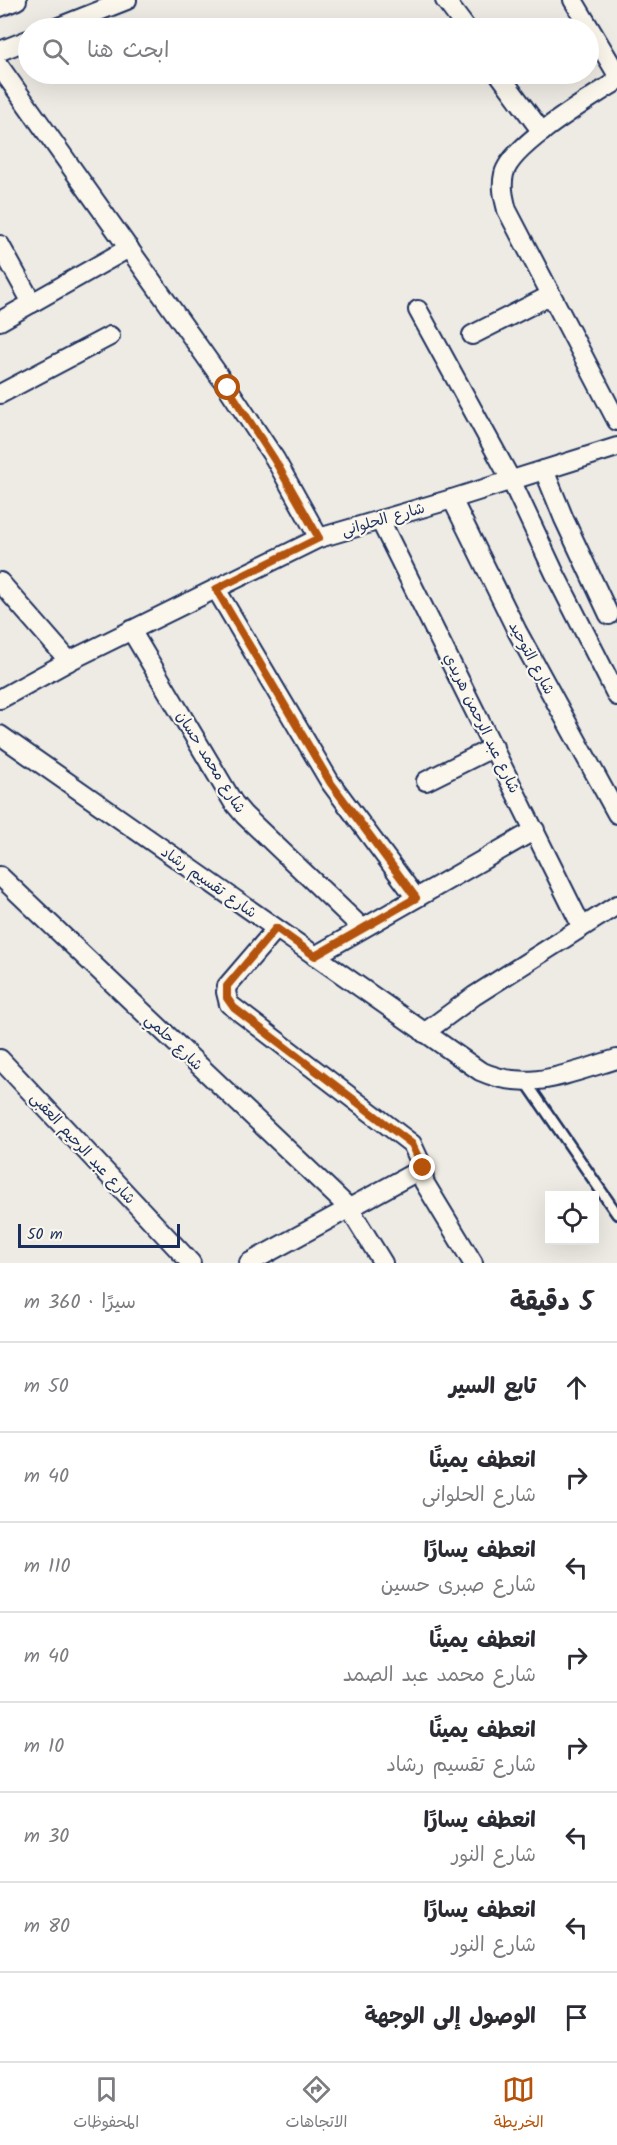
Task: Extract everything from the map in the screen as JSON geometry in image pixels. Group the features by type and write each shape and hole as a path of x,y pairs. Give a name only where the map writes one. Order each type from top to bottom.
{"street":[{"path":"0,7 16,0"},
{"path":"81,18 127,0"},
{"path":"445,0 458,18"},
{"path":"573,0 584,18"},
{"path":"0,51 18,44"},
{"path":"599,44 617,74"},
{"path":"0,67 228,388 263,441 319,538"},
{"path":"617,81 520,149 504,171 502,191 507,210 617,421"},
{"path":"506,84 542,132"},
{"path":"0,244 32,303"},
{"path":"0,321 129,248"},
{"path":"472,335 551,295"},
{"path":"417,310 512,480 555,574 617,696"},
{"path":"0,394 110,336"},
{"name":"شارع الحلوانى","path":"0,699 69,661 319,538 617,447"},
{"path":"544,470 609,615"},
{"name":"شارع التوحيد","path":"452,499 517,630 617,814"},
{"name":"شارع عبد الرحمن هريدي","path":"380,520 582,927"},
{"path":"0,582 69,661"},
{"path":"216,589 330,782 416,898"},
{"name":"شارع محمد حسان","path":"131,630 233,802 362,928"},
{"name":"شارع تقسيم رشاد","path":"0,735 480,1071 494,1077 526,1082 555,1077 617,1059"},
{"path":"426,781 494,747"},
{"path":"315,956 535,830"},
{"name":"شارع حلمي","path":"0,876 349,1208 383,1263"},
{"path":"424,1033 474,996 617,905"},
{"path":"276,928 227,986 229,1004 412,1144 423,1168 424,1182 473,1263"},
{"name":"شارع عبد الرحيم العقبى","path":"0,1059 191,1263"},
{"path":"260,1260 423,1168"}],"lane":[{"path":"526,1082 617,1214"}],"route":[{"path":"228,388 274,459 319,538 216,589 330,782 416,898 315,956 276,928 227,986 227,998 229,1004 234,1008 412,1144 423,1168"}]}
